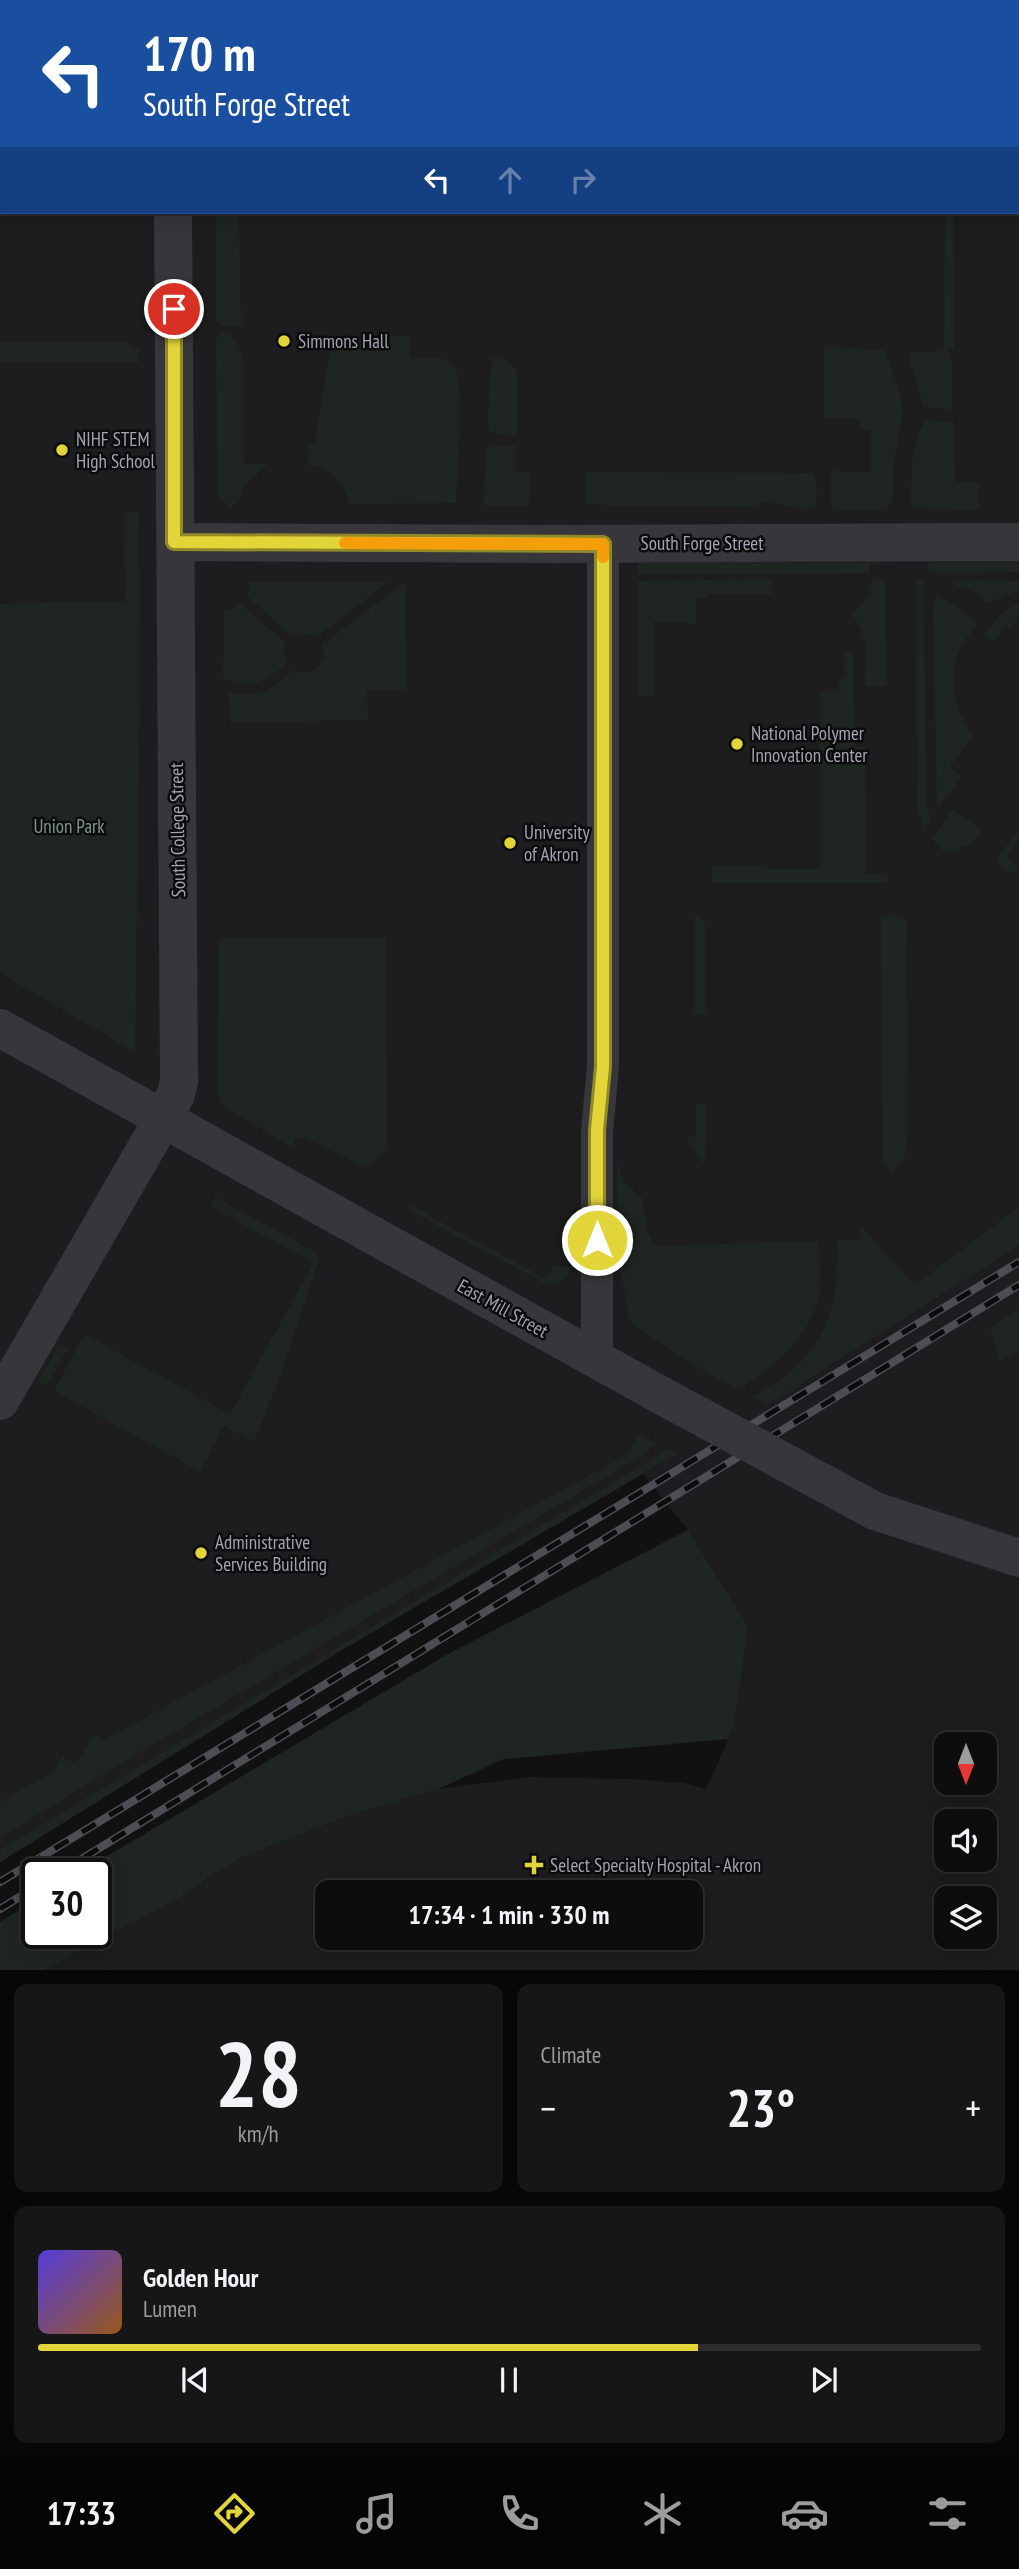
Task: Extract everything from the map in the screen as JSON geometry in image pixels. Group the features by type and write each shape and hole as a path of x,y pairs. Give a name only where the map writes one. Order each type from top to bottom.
{"street":[{"name":"South College Street","path":"0,1401 163,1119 176,1094 179,1081 173,214"},
{"name":"South Forge Street","path":"174,542 1019,542"},
{"path":"597,1361 597,1130 603,1067 603,544"},
{"name":"East Mill Street","path":"0,1028 597,1361 875,1511 1019,1558"}],"shaded area":[{"name":"University of Akron","path":"0,214 1019,214 1019,1970 44,1970 83,1949 112,1949 112,1934 179,1898 245,1856 353,1814 438,1789 528,1777 631,1779 684,1783 706,1789 734,1727 748,1626 688,1530 643,1474 342,1650 0,1862"}],"green space":[{"path":"216,214 239,214 241,327 221,326 216,321"},
{"path":"945,214 953,214 954,349 947,349 952,362 952,409 930,408 923,405 910,362 910,352 944,351"},
{"path":"223,333 239,346 244,363 244,463 268,464 245,484 238,503 230,507 218,495 216,346 217,336"},
{"path":"339,336 410,336 411,358 438,358 453,364 457,372 460,407 456,503 350,504 335,477 323,468 307,465 309,445 314,444 331,346"},
{"path":"129,342 130,348 139,348 139,362 0,362 0,343"},
{"path":"824,347 885,350 901,396 902,415 893,467 893,501 885,510 835,510 831,505 831,471 871,472 871,430 860,430 860,418 824,418"},
{"path":"492,358 506,360 517,370 517,437 490,432 487,426"},
{"path":"926,420 954,422 955,482 979,483 979,510 915,508 911,504 914,450"},
{"path":"491,445 516,446 516,472 530,472 529,505 483,505 487,450"},
{"path":"586,472 814,473 817,491 815,506 805,509 766,502 750,507 602,505 586,503"},
{"name":"Union Park","path":"124,512 139,512 140,678 135,1052 0,973 0,604 125,601"},
{"path":"1019,561 1019,572 929,573 929,562"},
{"path":"638,563 870,563 870,573 638,574"},
{"path":"772,579 772,594 709,594 709,598 696,598 696,624 654,621 654,696 638,696 638,581"},
{"path":"874,579 885,579 886,686 865,686 864,639 852,615 872,592 867,587"},
{"path":"951,580 1019,581 1019,590 989,603 972,591 951,583"},
{"path":"916,581 924,581 926,803 931,820 923,827 917,807"},
{"path":"250,582 388,582 317,637 304,632 292,636 247,596"},
{"path":"405,582 406,689 367,689 368,720 230,722 229,692 257,694 294,670 308,672 315,669 324,658 322,645"},
{"path":"937,593 975,621 977,627 959,650 953,678 958,708 973,735 950,767 962,777 937,810 933,606"},
{"path":"1019,603 1019,616 1011,628 1006,625 994,642 984,635 1000,614"},
{"path":"240,604 286,643 284,652 287,663 265,679 249,684 223,678 224,609 232,609"},
{"path":"844,652 853,653 854,747 865,747 866,874 887,875 889,881 712,883 712,866 766,865 767,869 820,869 820,692 839,691 839,679 845,678"},
{"path":"952,809 982,830 971,844 945,853 932,839"},
{"path":"1019,828 1019,840 1007,857 1018,867 1014,872 1006,871 996,861"},
{"path":"695,915 700,915 705,923 705,1014 695,1014"},
{"path":"881,915 902,916 907,922 908,1135 904,1160 892,1173 883,1162"},
{"path":"219,938 386,938 387,1138 383,1153 376,1160 361,1165 303,1137 295,1139 293,1147 225,1108 220,1101"},
{"path":"696,1104 706,1104 705,1163 692,1145 688,1145 688,1137 696,1136"},
{"path":"617,1162 625,1183 642,1198 647,1230 654,1246 819,1241 819,1296 807,1325 788,1350 739,1390 696,1366 632,1324 629,1319 618,1251"},
{"path":"215,1197 315,1252 319,1259 277,1384 254,1442 224,1426 201,1472 54,1391 84,1334 230,1414 314,1263 210,1206"},
{"path":"410,1205 544,1278 547,1278 553,1266 571,1267 567,1277 553,1284 542,1282 410,1211"},
{"path":"1019,1207 1019,1245 768,1405 752,1397 793,1370 818,1341 831,1311 836,1277 837,1240 860,1240 861,1227 915,1285"},
{"path":"1019,1309 1019,1351 1000,1361 990,1328"},
{"path":"59,1346 68,1348 46,1386 38,1381"},
{"path":"639,1433 658,1443 638,1458 115,1767 0,1838 0,1802 55,1771 62,1757 76,1764 94,1735 104,1740 627,1455"},
{"path":"669,1449 678,1453 342,1650 0,1862 0,1850"},
{"path":"688,1530 748,1626 734,1727 728,1739 504,1759 438,1789 353,1814 245,1856 179,1898 112,1934 112,1858 104,1858 448,1654"},
{"path":"21,1909 21,1949 83,1949 44,1970 0,1970 0,1922"}],"railway":[{"path":"0,1882 1019,1262"},
{"path":"83,1858 1019,1285"},
{"path":"0,1909 21,1896"}],"slow traffic":[{"path":"345,543 603,544 603,557"}],"place":[{"name":"Simmons Hall","path":"284,341"},
{"name":"NIHF STEM High School","path":"62,450"},
{"name":"National Polymer Innovation Center","path":"737,744"},
{"name":"University of Akron","path":"510,843"},
{"name":"Administrative Services Building","path":"201,1553"},
{"name":"Select Specialty Hospital - Akron","path":"534,1865"}],"route":[{"path":"174,309 174,542 603,544 603,1067 597,1130 597,1240"}]}
